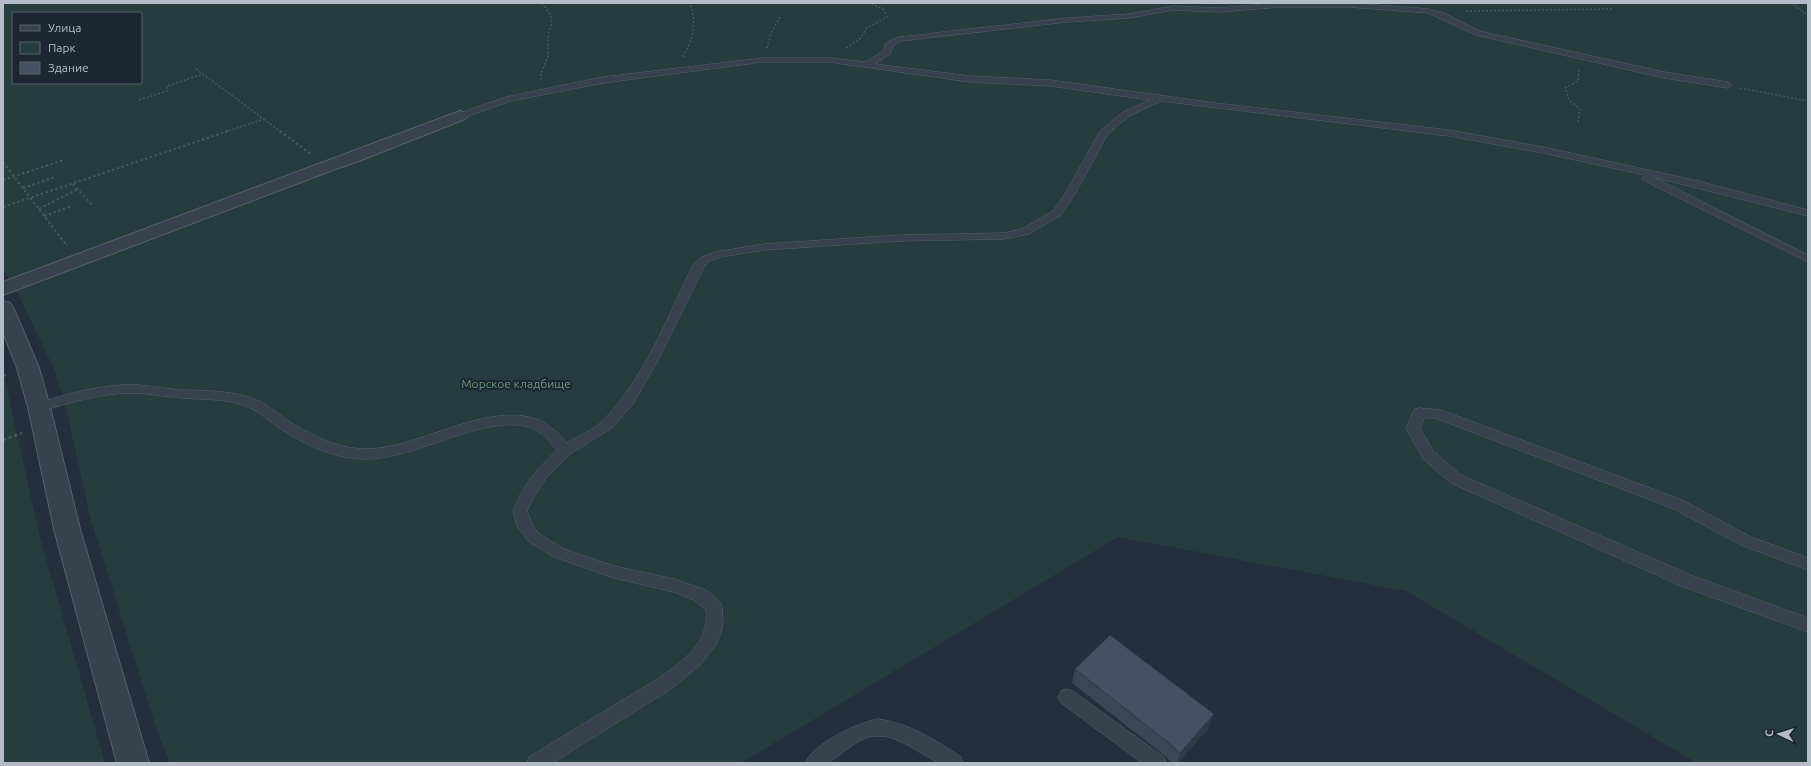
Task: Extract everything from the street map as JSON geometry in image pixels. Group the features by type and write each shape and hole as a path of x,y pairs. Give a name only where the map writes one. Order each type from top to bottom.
{"street":[{"path":"3,289 327,166 353,158 460,116"},
{"path":"3,307 28,368 39,407 67,529 133,763"}],"lane":[{"path":"869,64 887,52 889,45 899,40 1067,20 1129,16 1172,8 1219,10 1319,4 1408,8 1429,11 1441,15 1476,32 1664,75 1712,81 1728,85"},
{"path":"460,116 509,100 603,80 763,60 829,60 869,64 907,72 970,79 1050,83 1300,117 1449,133 1548,151 1698,184 1808,213"},
{"path":"536,763 665,682 697,658 709,642 715,629 716,618 714,607 700,595 674,586 614,572 566,556 533,537 524,526 520,511 525,498 541,474 565,450 607,425 628,401 653,358 699,265 706,258 719,254 764,247 900,238 1004,236 1025,232 1057,212 1070,194 1103,133 1126,114 1161,98"},
{"path":"1632,170 1808,259"},
{"path":"39,407 90,393 126,389 227,396 252,403 308,441 334,451 369,454 398,449 487,424 513,420 532,422 552,434 565,450"},
{"path":"1808,564 1746,541 1677,504 1436,413 1419,413 1413,428 1428,455 1456,479 1687,581 1808,625"},
{"path":"1067,697 1156,763"},
{"path":"814,763 841,742 869,728 890,729 920,742 954,763"}],"path":[{"path":"542,3 550,14 552,23 547,33 549,53 547,64 540,77 549,92"},
{"path":"671,71 691,45 695,27 690,3"},
{"path":"829,60 859,40 867,28 887,17 887,12 884,9 870,3"},
{"path":"1791,3 1808,15"},
{"path":"1465,11 1613,9"},
{"path":"763,60 771,33 781,15"},
{"path":"1572,55 1580,66 1578,81 1565,88 1569,100 1580,109 1578,122"},
{"path":"196,69 327,166"},
{"path":"139,100 167,91 168,86 204,74"},
{"path":"1728,85 1808,101"},
{"path":"3,207 264,119"},
{"path":"3,180 64,160"},
{"path":"3,162 58,234"},
{"path":"23,188 55,177"},
{"path":"73,184 93,206"},
{"path":"39,210 78,189"},
{"path":"44,216 72,206"}],"green space":[{"name":"Морское кладбище","path":"3,3 1808,3 1808,763 1697,763 1406,591 1118,537 741,763 170,763 159,737 90,517 64,400 55,371 15,288 3,270"},
{"path":"3,371 40,537 105,763 3,763"}],"building":[{"path":"1110,635 1214,714 1180,753 1075,669"}]}
